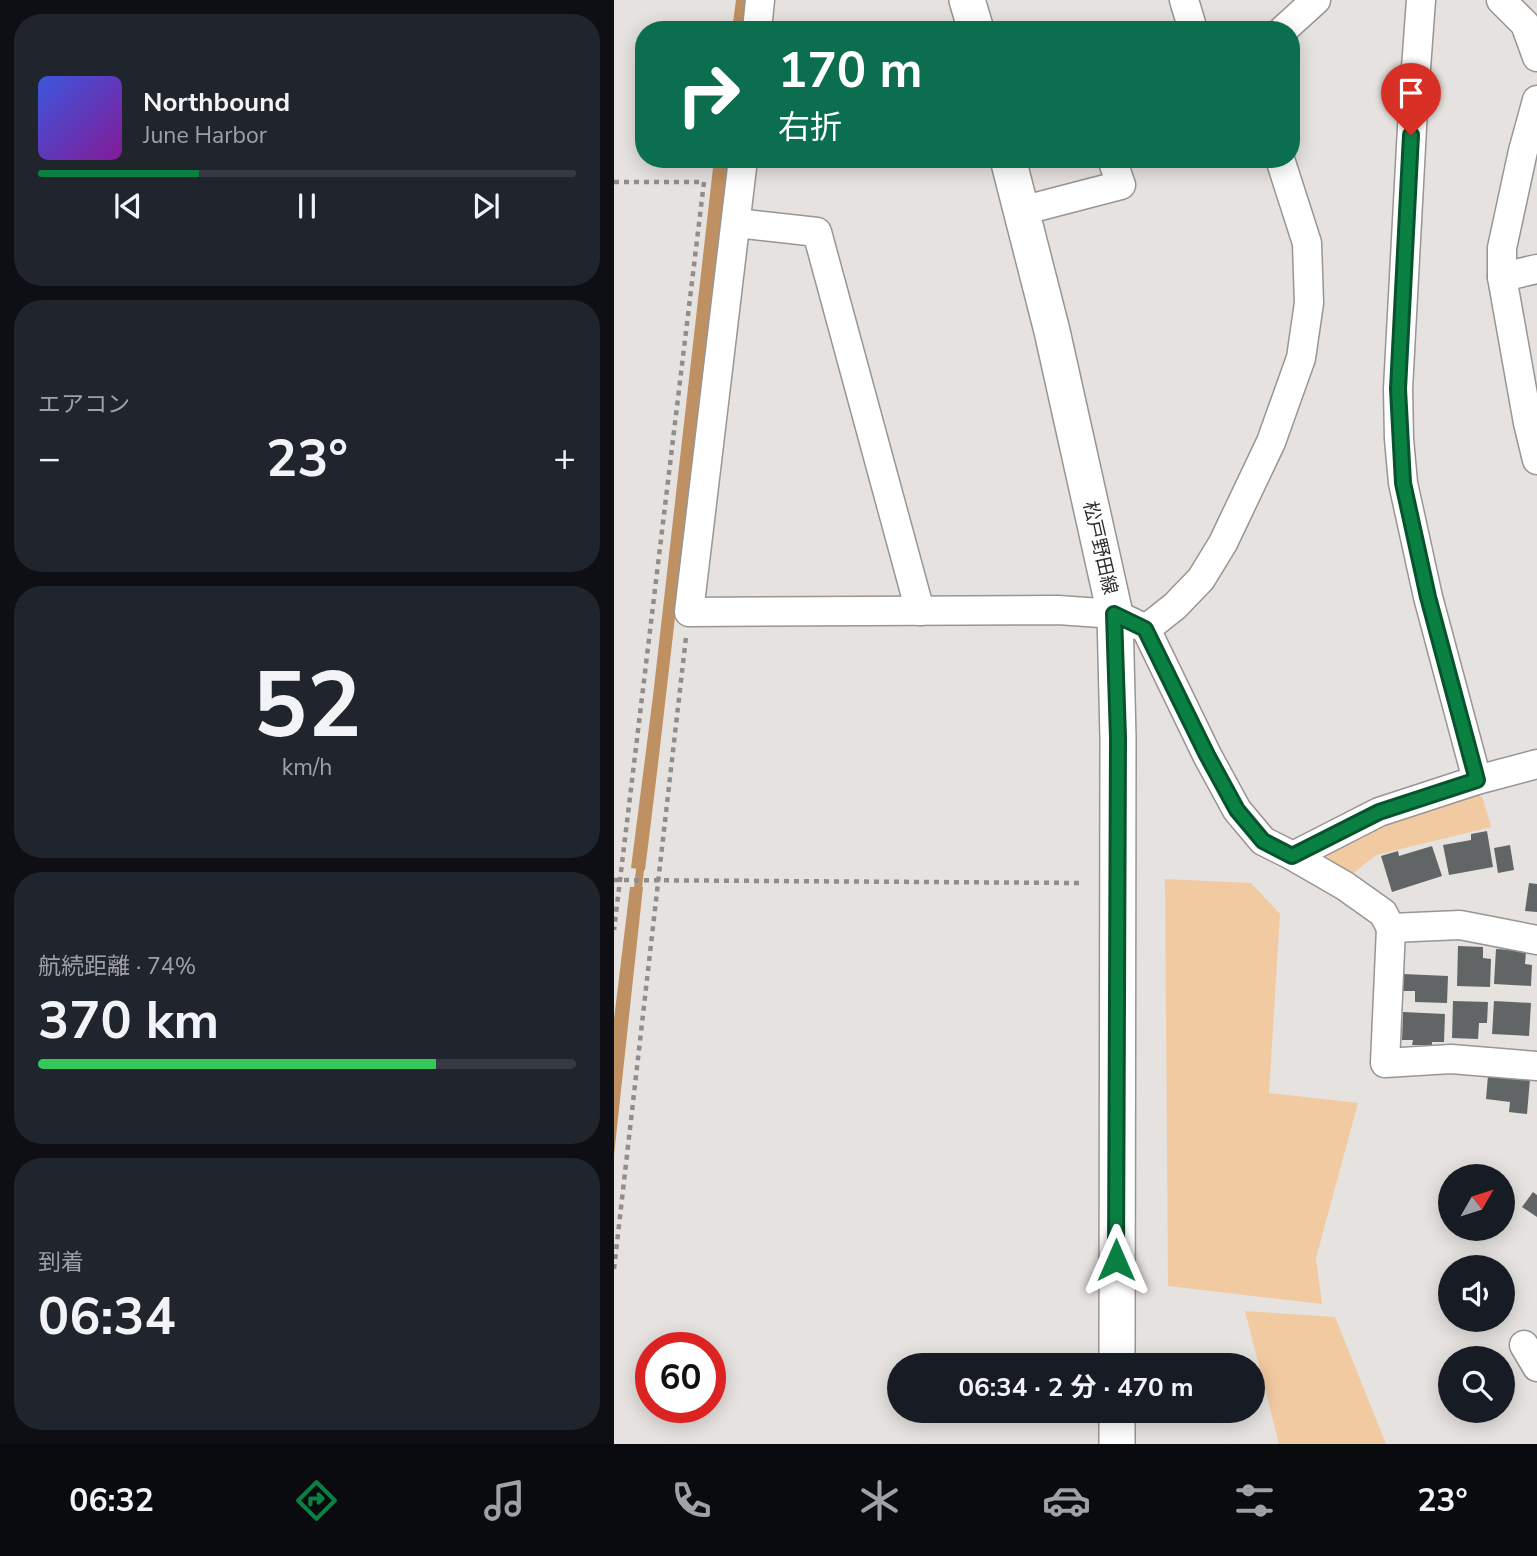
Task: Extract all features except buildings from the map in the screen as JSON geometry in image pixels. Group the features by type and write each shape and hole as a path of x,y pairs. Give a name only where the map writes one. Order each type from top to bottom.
{"main road":[{"path":"967,0 973,21"},
{"name":"松戸野田線","path":"1010,168 1052,331 1114,614 1118,738 1115,1076 1117,1353"},
{"path":"1117,1423 1117,1444"}],"street":[{"path":"758,21 760,0"},
{"path":"1184,0 1190,21"},
{"path":"1291,21 1316,0"},
{"path":"1421,0 1398,389 1399,439 1403,483 1428,597 1477,780"},
{"path":"1501,0 1514,10 1525,24 1537,57"},
{"path":"1537,100 1502,248 1502,277 1537,460"},
{"path":"742,168 689,612 1058,610 1114,614 1145,629 1237,810 1263,841 1345,886 1383,913 1391,928 1385,1063 1451,1059 1537,1066"},
{"path":"1021,211 1121,185 1115,168"},
{"path":"1145,629 1175,606 1201,579 1223,543 1271,442 1301,358 1309,303 1306,243 1283,168"},
{"path":"736,223 818,232 920,611"},
{"path":"1502,277 1537,269"},
{"path":"1292,856 1379,812 1477,780 1537,764"},
{"path":"1391,928 1460,925 1537,940"}],"path":[{"path":"614,182 704,182 617,880 614,930"},
{"path":"614,1269 689,612"},
{"path":"617,880 1080,883"}],"shaded area":[{"path":"736,0 747,0 745,21 733,21"},
{"path":"713,168 728,168 645,870 631,868"},
{"path":"1479,794 1491,827 1376,855 1345,880 1308,854 1344,834"},
{"path":"1165,879 1251,883 1280,914 1269,1093 1358,1103 1316,1258 1322,1304 1168,1286"},
{"path":"630,887 643,887 614,1155 614,1019"},
{"path":"1245,1311 1335,1317 1386,1444 1279,1444 1265,1389 1265,1353 1256,1353"}],"waterway":[{"path":"637,897 641,861"}],"route":[{"path":"1116,1260 1118,738 1114,614 1145,629 1237,810 1263,841 1292,856 1379,812 1477,780 1428,597 1403,483 1398,389 1411,135"}]}
